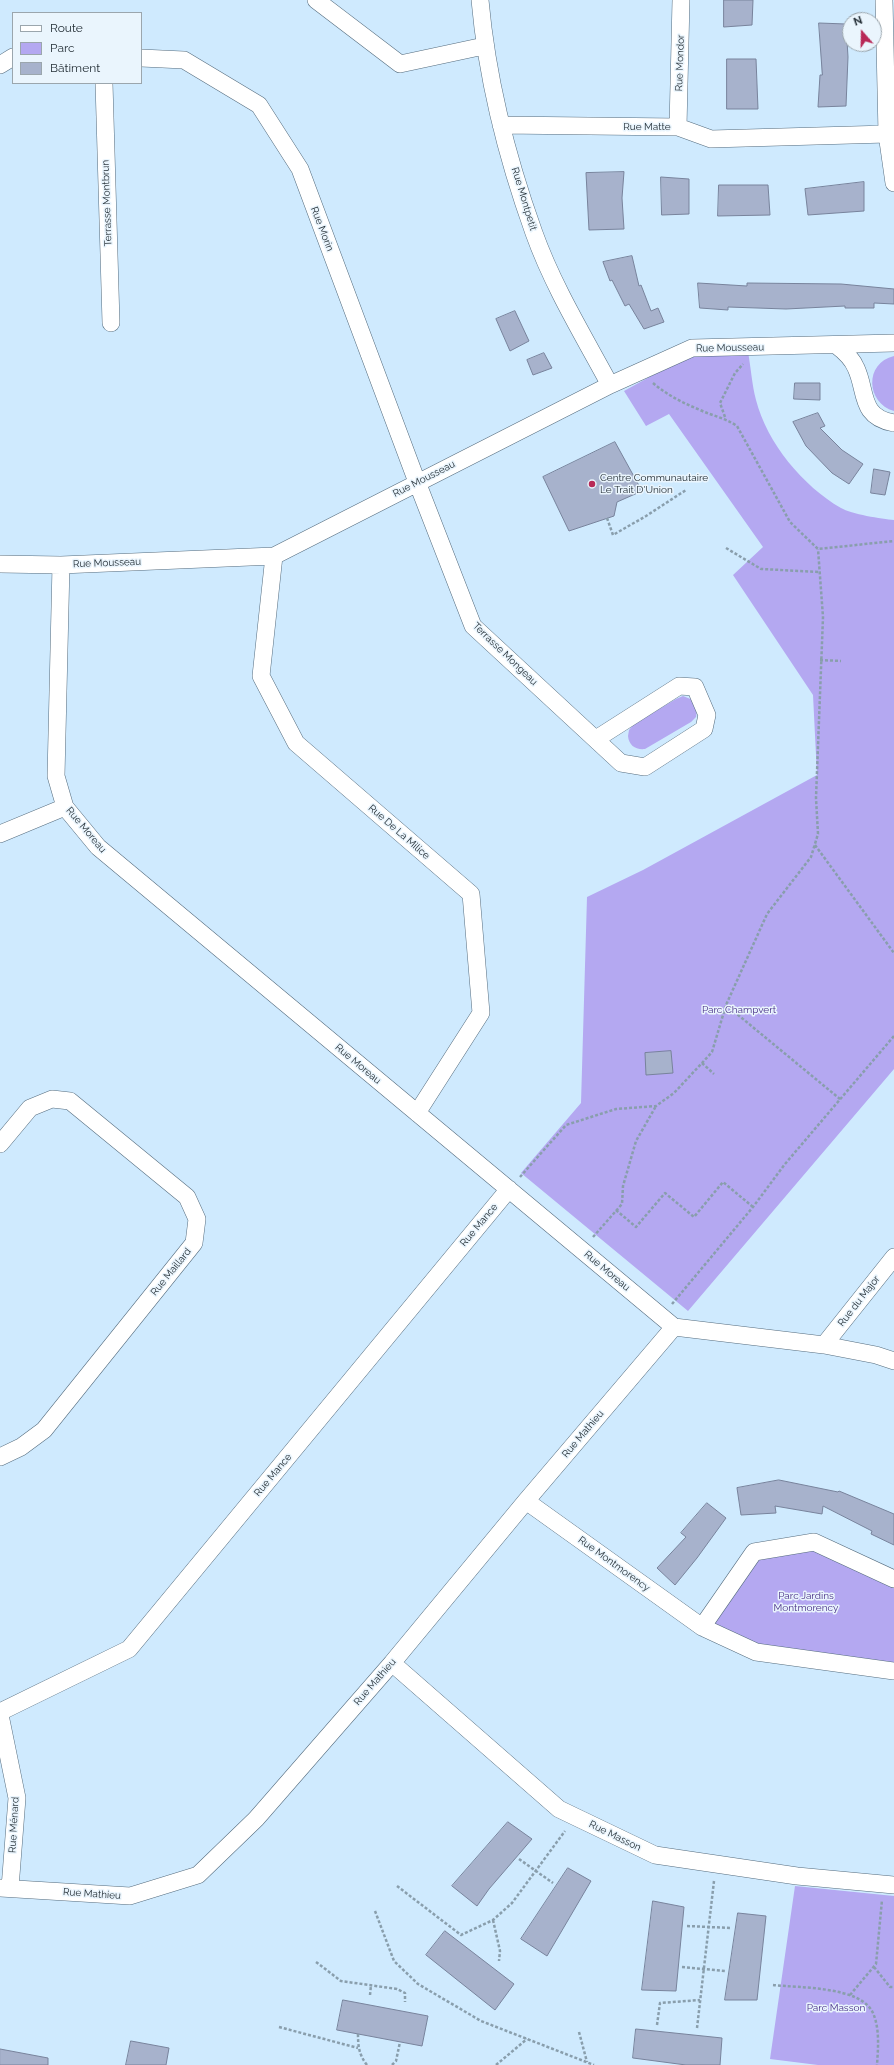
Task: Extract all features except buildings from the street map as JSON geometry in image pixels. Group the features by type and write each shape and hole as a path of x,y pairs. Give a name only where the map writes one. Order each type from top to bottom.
{"street":[{"path":"316,0 400,64 484,46"},
{"name":"Rue Montpetit","path":"480,0 484,46 501,125 535,234 567,304 610,385"},
{"name":"Rue Mondor","path":"678,127 681,0"},
{"path":"884,0 890,112 887,134 894,183"},
{"path":"0,65 12,58"},
{"name":"Rue Morin","path":"142,58 184,60 260,106 300,169 417,482"},
{"name":"Terrasse Montbrun","path":"104,84 111,323"},
{"name":"Rue Matte","path":"501,125 678,127 711,138 887,134"},
{"name":"Rue Mousseau","path":"0,564 61,565 274,556 610,385 692,348 894,343"},
{"path":"836,344 848,355 856,368 866,404 881,419 894,423"},
{"name":"Terrasse Mongeau","path":"417,482 473,626 621,763 645,768 704,729 707,715 695,687 679,686 596,739"},
{"name":"Rue De La Milice","path":"274,556 261,676 296,742 471,894 481,1012 416,1113"},
{"name":"Rue Moreau","path":"61,565 56,776 65,807 98,847 674,1327"},
{"path":"0,834 65,807"},
{"name":"Rue Maillard","path":"0,1144 30,1108 52,1099 70,1101 187,1197 197,1219 194,1243 44,1430 21,1447 0,1457"},
{"name":"Rue Mance","path":"0,1712 128,1650 509,1189"},
{"name":"Rue du Major","path":"824,1345 894,1257"},
{"path":"674,1327 824,1345 876,1355 894,1361"},
{"name":"Rue Mathieu","path":"5,1888 130,1896 198,1875 256,1819 392,1664 526,1501 674,1327"},
{"name":"Rue Montmorency","path":"526,1501 702,1627 756,1652 894,1671"},
{"path":"702,1627 754,1552 814,1542 894,1580"},
{"name":"Rue Masson","path":"392,1664 559,1810 655,1855 797,1876 889,1884"},
{"name":"Rue Ménard","path":"0,1716 17,1798 5,1888"}],"path":[{"path":"725,418 720,403 734,373 760,347"},
{"path":"582,1250 622,1204 623,1186 636,1141 656,1106 674,1094 712,1052 726,1005 767,914 811,857 818,834 816,798 820,728 820,660 824,617 818,549 790,522 737,426 725,418 701,410 666,394 639,371"},
{"path":"607,518 613,534 686,490"},
{"path":"818,549 894,541"},
{"path":"726,548 761,569 820,572"},
{"path":"820,660 842,661"},
{"path":"815,844 894,953"},
{"path":"726,1005 840,1099"},
{"path":"661,1316 753,1207 785,1164 894,1036"},
{"path":"702,1063 714,1074"},
{"path":"509,1189 566,1125 616,1109 656,1106"},
{"path":"616,1210 636,1227 665,1193 694,1217 723,1182 753,1207"},
{"path":"397,1886 461,1935 493,1920 512,1903 575,1817"},
{"path":"519,1858 553,1883"},
{"path":"697,2028 716,1864"},
{"path":"850,1995 876,1964 889,1884"},
{"path":"375,1911 394,1961 418,1984 481,2021 594,2065"},
{"path":"493,1920 500,1951 499,1961"},
{"path":"687,1926 731,1928"},
{"path":"316,1962 341,1981 397,1989 405,1993 405,2002"},
{"path":"682,1967 725,1971"},
{"path":"874,1967 890,1987 894,1987"},
{"path":"370,1995 371,1985"},
{"path":"774,1986 841,1992 862,2000 873,2013 879,2044 877,2065"},
{"path":"657,2025 660,2003 700,2000"},
{"path":"280,2027 358,2048"},
{"path":"579,2032 587,2062"},
{"path":"358,2034 358,2048 367,2065"},
{"path":"496,2065 527,2039"},
{"path":"392,2065 396,2061 400,2042"}],"green space":[{"name":"Parc Champvert","path":"748,352 756,400 761,416 788,462 813,488 841,508 859,514 894,520 894,1069 688,1311 521,1173 581,1103 587,897 643,870 817,775 813,695 733,575 763,547 669,414 646,426 624,391 693,353"},
{"path":"894,356 894,411 885,407 878,400 872,383 873,374 877,366 884,360"},
{"path":"683,696 693,700 697,710 696,717 691,722 645,749 639,749 631,745 628,736 629,730 634,724"},
{"name":"Parc Jardins Montmorency","path":"814,1542 894,1579 894,1671 756,1652 702,1627 754,1552"},
{"name":"Parc Masson","path":"795,1886 894,1896 894,2065 818,2065 770,2059"}],"place":[{"name":"Centre Communautaire Le Trait D'Union","path":"592,484"}]}
